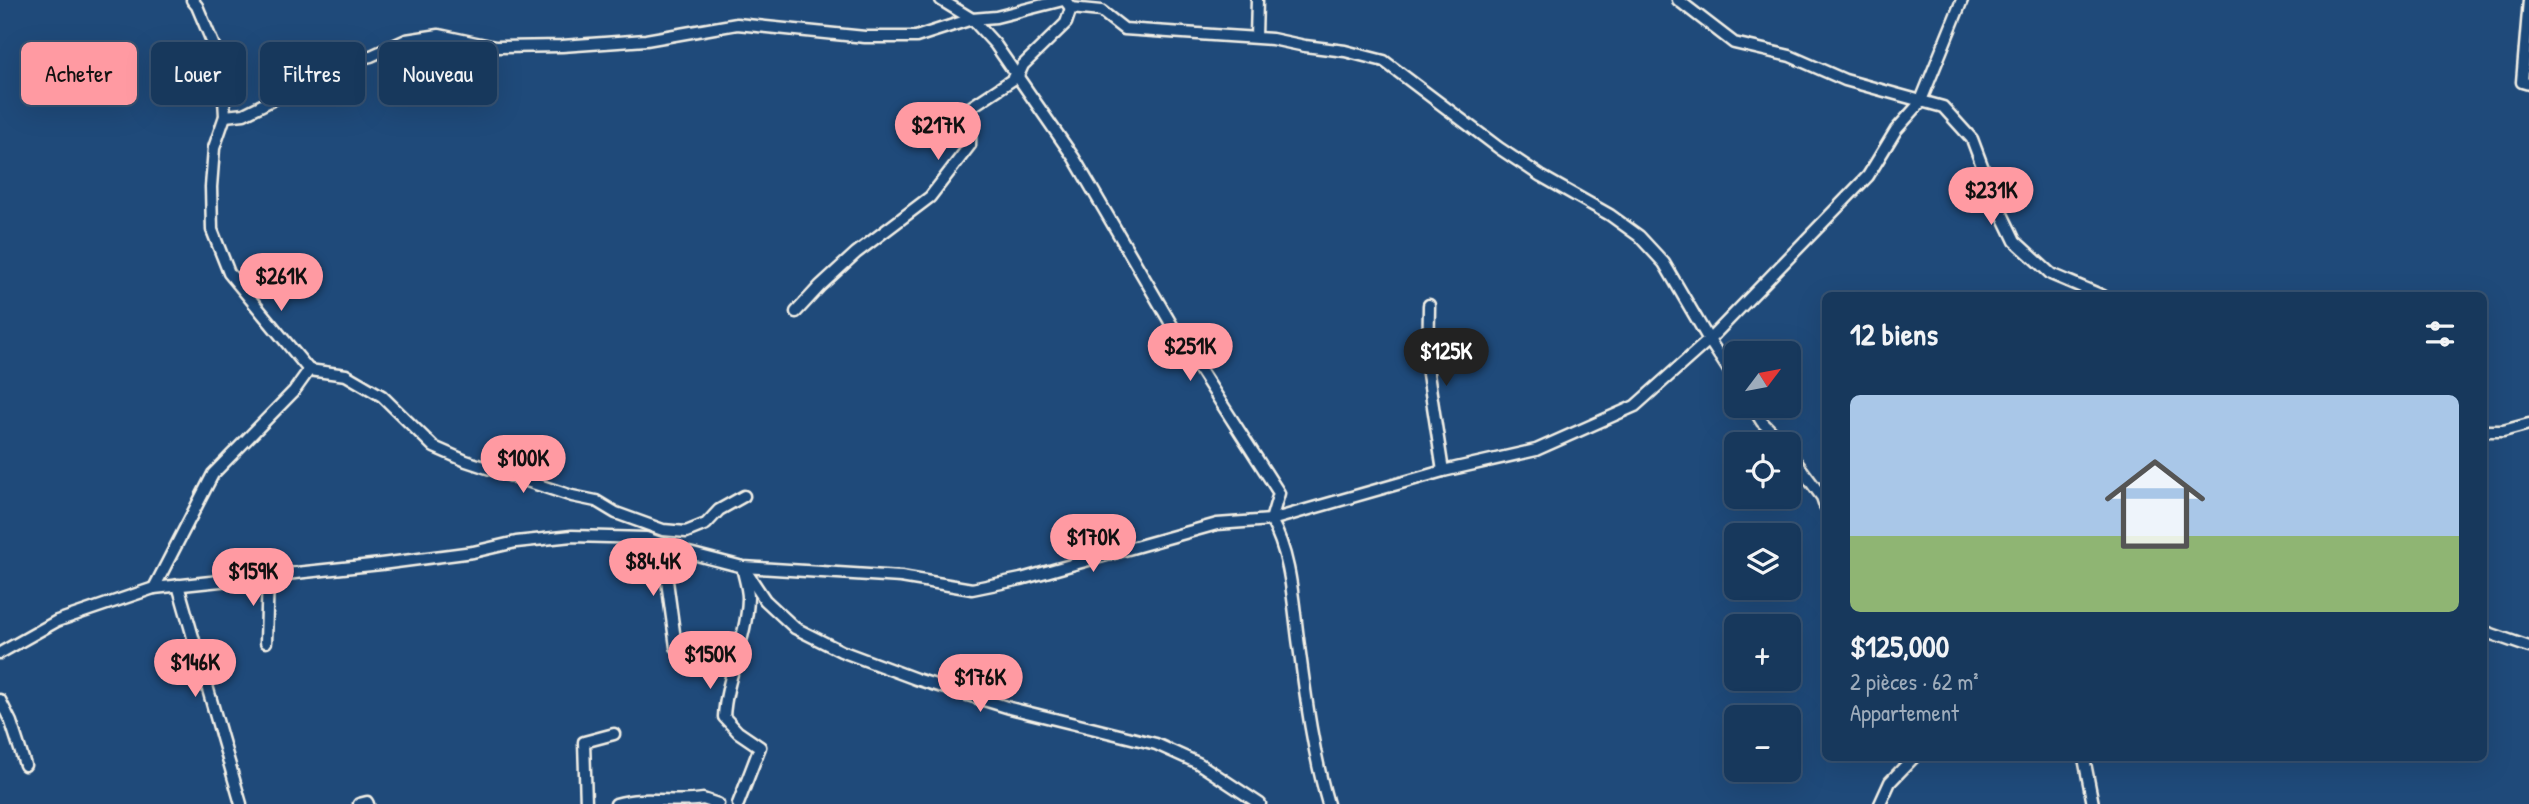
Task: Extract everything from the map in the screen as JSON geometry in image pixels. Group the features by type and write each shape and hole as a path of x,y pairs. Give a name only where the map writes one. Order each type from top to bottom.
{"street":[{"path":"941,0 972,19 995,44 1018,76 1074,158 1177,334 1279,493 1271,520 1278,532 1290,580 1305,691 1328,804"},
{"path":"1256,37 1257,0"},
{"path":"1678,0 1734,43 1790,56 1845,80 1920,103 1943,107 1972,139 1993,195 2015,241 2051,274 2094,292"},
{"path":"0,653 57,621 154,588 381,564 473,552 516,542 572,536 646,538 685,552 743,567 901,577 972,589 1021,579 1217,524 1271,520 1443,471 1536,450 1635,406 1709,340 1868,176 1896,130 1920,103 1962,0"},
{"path":"2529,0 2522,82 2529,84"},
{"path":"196,2 222,65 225,116 214,148 212,230 229,273 309,370 346,375 382,396 434,447 466,461 572,496 596,501 616,513 663,530 686,532 706,524 719,510 744,496"},
{"path":"796,312 856,253 930,197 970,145 971,107 1018,76 1023,65 1066,23 1067,3"},
{"path":"225,116 244,114 278,97 311,69 370,55 406,40 439,35 495,47 562,46 646,40 737,24 865,37 916,37 972,19 1067,3 1101,11 1124,29 1256,37 1345,51 1384,61 1510,155 1610,215 1639,236 1664,263 1724,363"},
{"path":"1429,305 1428,374 1443,471"},
{"path":"154,588 213,474 294,391 309,370"},
{"path":"1760,418 1772,432"},
{"path":"2487,431 2503,431 2529,424"},
{"path":"1801,468 1822,496"},
{"path":"662,544 676,647"},
{"path":"738,804 760,747 738,732 724,717 725,696 746,621 748,595 743,567"},
{"path":"743,567 765,600 795,628 841,651 916,679 1010,708 1156,744 1198,763 1260,804"},
{"path":"266,642 268,575"},
{"path":"178,585 241,804"},
{"path":"2487,632 2529,647"},
{"path":"0,700 11,722 25,765"},
{"path":"586,804 583,742 614,734"},
{"path":"1880,804 1890,782 1910,761"},
{"path":"2085,761 2093,804"},
{"path":"616,804 629,800 693,804 703,799 718,804"},
{"path":"359,804 368,804"}]}
